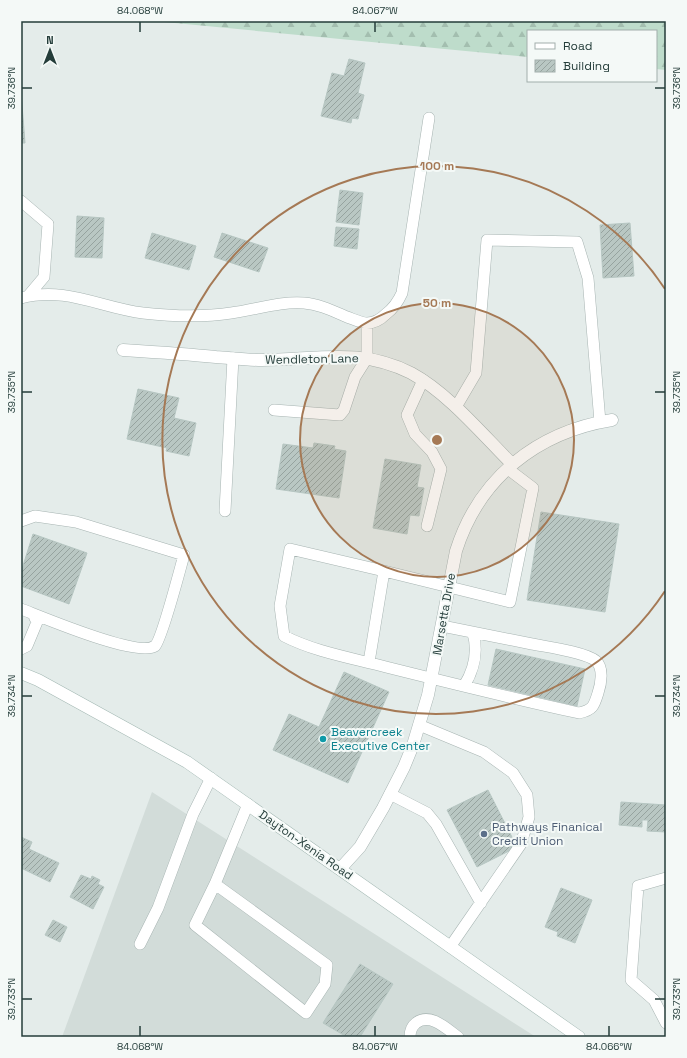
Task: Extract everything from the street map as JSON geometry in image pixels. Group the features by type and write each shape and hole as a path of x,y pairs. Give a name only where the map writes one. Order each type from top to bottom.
{"street":[{"name":"Wendleton Lane","path":"122,350 261,360 346,356 367,358 399,368 423,380 445,397 510,467"},
{"name":"Marsetta Drive","path":"340,869 360,847 383,808 404,767 419,725 432,678 456,551 465,527 482,497 496,480 532,449 557,436 582,426 606,421"},
{"name":"Dayton-Xenia Road","path":"21,673 38,680 187,762 579,1037"}],"lane":[{"path":"25,297 60,295 85,299 142,313 204,315 304,303 323,307 366,323 382,318 394,309 402,293 429,118"},
{"path":"21,201 48,224 44,277 25,297"},
{"path":"456,408 476,374 487,240 577,242 588,278 606,421"},
{"path":"274,410 340,415 344,410 355,377 367,358 366,323"},
{"path":"225,511 233,358"},
{"path":"423,380 407,415 415,434 432,452 441,469 427,526"},
{"path":"442,626 561,649 581,654 596,661 600,667 600,683 595,704 589,711 579,713 301,645 284,636 280,606 290,549 510,602 533,488 510,467"},
{"path":"21,609 99,639 132,647 149,649 156,645 162,630 184,556 76,522 35,516 22,520"},
{"path":"369,662 384,571"},
{"path":"21,617 33,614"},
{"path":"21,648 27,646 37,622 33,614"},
{"path":"464,686 470,676 474,660 476,643 473,633"},
{"path":"419,725 484,752 513,773 528,795 529,817 521,844 450,947"},
{"path":"140,944 158,908 193,814 211,778"},
{"path":"390,794 427,813 436,824 481,903"},
{"path":"215,884 327,965 324,984 306,1013 195,925 215,884 248,804"},
{"path":"666,878 638,886 631,980 654,1000 666,1022"},
{"path":"410,1037 413,1026 419,1020 427,1019 435,1021 458,1037"}],"shaded area":[{"path":"152,792 536,1037 62,1037"}],"green space":[{"path":"154,21 666,21 666,70 657,69 657,30 527,30 527,57"}],"building":[{"path":"349,59 365,63 358,93 364,95 358,119 352,118 351,123 321,116 332,73 344,76"},
{"path":"21,92 25,143 21,143"},
{"path":"340,190 363,193 359,225 336,222"},
{"path":"77,216 104,218 102,258 75,257"},
{"path":"630,223 634,276 603,278 600,225"},
{"path":"336,227 359,229 357,249 334,246"},
{"path":"152,233 196,246 189,270 145,258"},
{"path":"222,233 268,248 259,272 214,257"},
{"path":"138,389 179,398 174,418 196,423 189,456 166,451 167,448 127,439"},
{"path":"314,443 335,446 334,449 346,451 339,498 276,489 283,444 313,448"},
{"path":"385,459 421,465 417,487 424,488 419,516 410,515 407,534 373,528"},
{"path":"541,512 619,524 605,612 527,600"},
{"path":"33,534 87,553 69,604 21,586 21,572"},
{"path":"496,649 585,669 577,706 488,685"},
{"name":"Beavercreek Executive Center","path":"344,672 389,692 348,783 273,750 289,714 319,727"},
{"path":"488,790 517,847 477,867 447,810"},
{"path":"621,802 666,805 666,832 647,831 648,820 642,820 642,827 619,825"},
{"path":"21,837 32,842 29,849 59,863 50,882 21,868"},
{"path":"81,875 91,879 92,876 100,880 98,884 104,887 93,909 70,897"},
{"path":"561,888 592,900 575,943 557,936 558,932 545,927"},
{"path":"53,920 67,927 60,942 45,935"},
{"path":"360,964 393,984 360,1037 347,1037 323,1023"}],"place":[{"name":"Beavercreek Executive Center","path":"323,739"},
{"name":"Pathways Finanical Credit Union","path":"484,834"}]}
